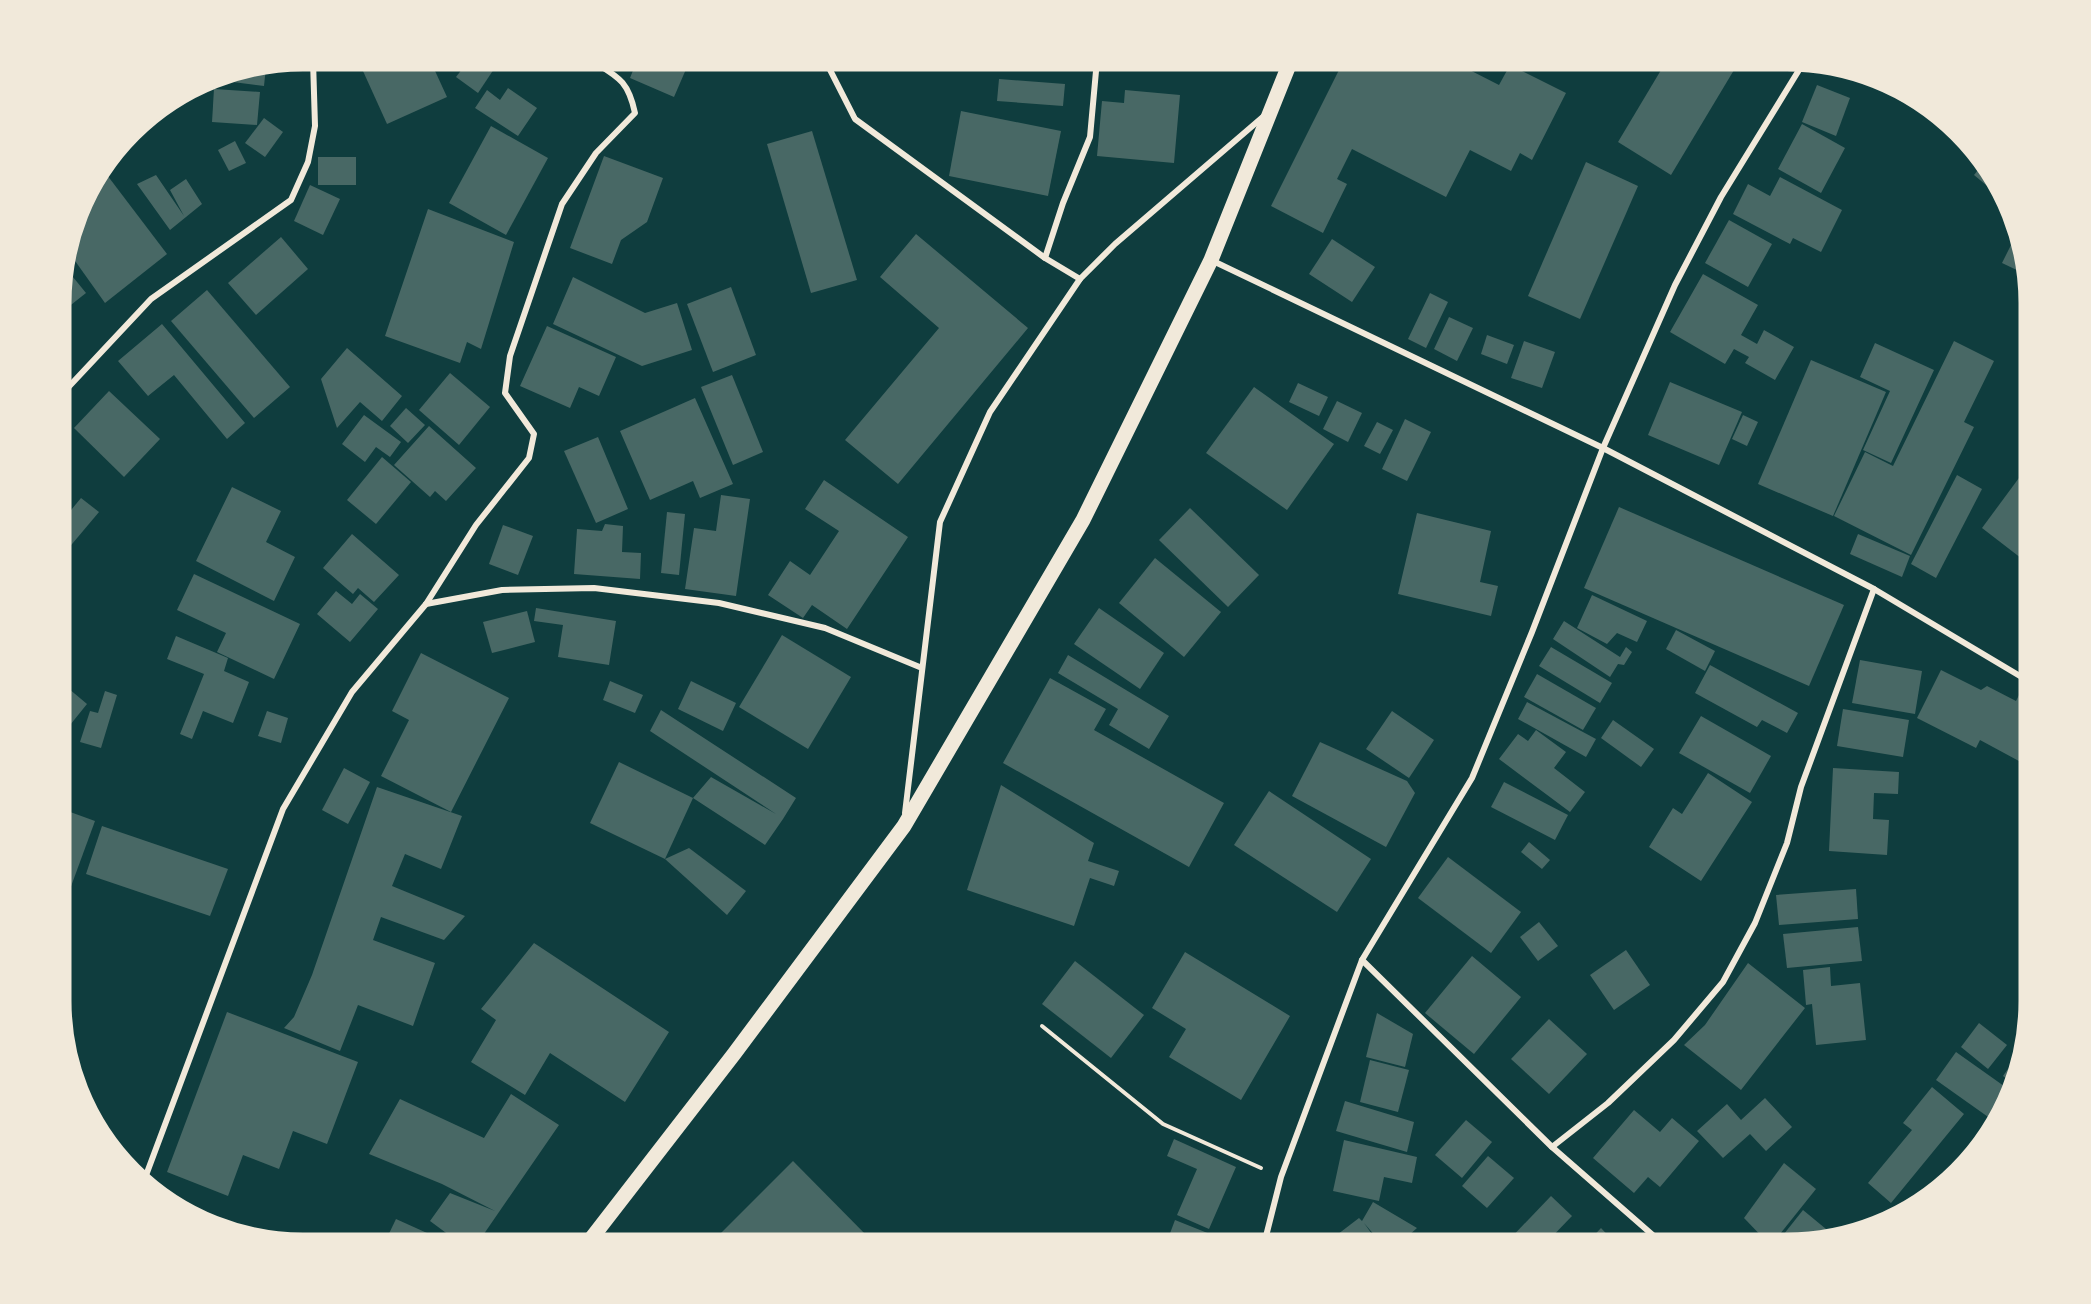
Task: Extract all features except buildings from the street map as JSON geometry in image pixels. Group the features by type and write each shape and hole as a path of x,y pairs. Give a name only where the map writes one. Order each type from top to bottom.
{"main road":[{"path":"595,1234 734,1054 904,826 1083,520 1211,260 1287,70"}],"street":[{"path":"70,385 151,299 291,200 308,162 315,126 313,70"},
{"path":"147,1173 283,809 352,692 426,604 476,525 529,459 534,434 505,393 510,356 562,204 596,153 635,112 631,95 622,79 607,70"},
{"path":"830,70 855,119 1045,258 1080,279"},
{"path":"1045,258 1063,203 1090,137 1096,70"},
{"path":"1267,1234 1281,1177 1362,960 1472,778 1532,632 1603,448 1675,285 1720,197 1799,71"},
{"path":"904,826 940,522 990,412 1080,279 1115,244 1273,107"},
{"path":"1211,260 1603,448 1874,589 2020,675"},
{"path":"426,604 502,590 594,588 719,603 825,628 922,668"},
{"path":"1552,1147 1608,1103 1674,1040 1723,982 1755,923 1787,843 1801,786 1874,589"},
{"path":"1362,960 1552,1147 1652,1234"}],"path":[{"path":"1041,1026 1162,1124 1281,1177"}]}
